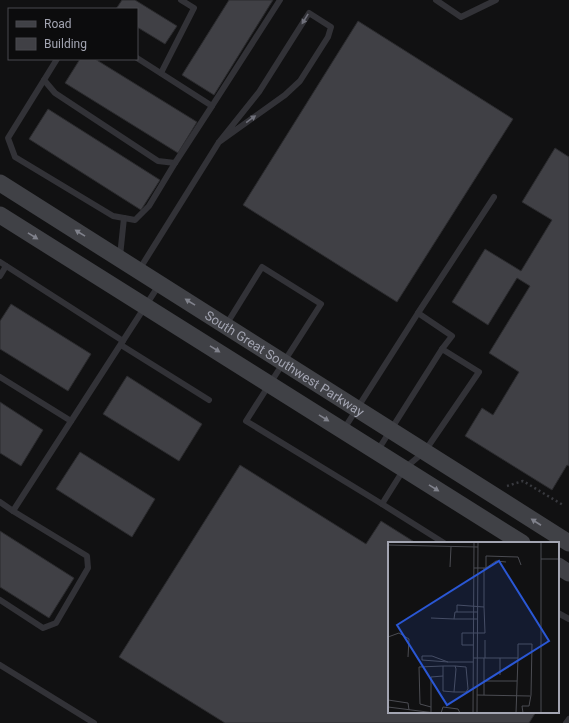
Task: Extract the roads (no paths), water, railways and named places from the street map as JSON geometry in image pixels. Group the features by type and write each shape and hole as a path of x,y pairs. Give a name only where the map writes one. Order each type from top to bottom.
{"main road":[{"name":"South Great Southwest Parkway","path":"0,183 358,408 569,543"},
{"name":"South Great Southwest Parkway","path":"0,215 520,542"},
{"path":"559,567 569,573"}],"lane":[{"path":"161,73 194,8 181,0"},
{"path":"56,60 8,138 15,157 112,216 135,220 149,206 280,0"},
{"path":"436,0 462,17 496,0"},
{"path":"139,270 219,142 260,92 309,13 331,27 328,37 300,81 219,142"},
{"path":"138,59 212,106"},
{"path":"44,80 56,93 158,161 175,163"},
{"path":"343,430 494,197"},
{"path":"120,259 124,218"},
{"path":"0,262 209,400"},
{"path":"0,276 6,266"},
{"path":"226,325 262,267 321,304 246,421 442,542"},
{"path":"13,511 160,283"},
{"path":"377,452 442,349 452,336 418,313"},
{"path":"382,504 404,469 425,451 479,372 442,349"},
{"path":"0,377 71,421"},
{"path":"0,502 87,556 88,568 56,622 43,628 0,600"},
{"path":"559,614 569,619"},
{"path":"0,665 94,723"},
{"path":"566,723 569,719"}]}
